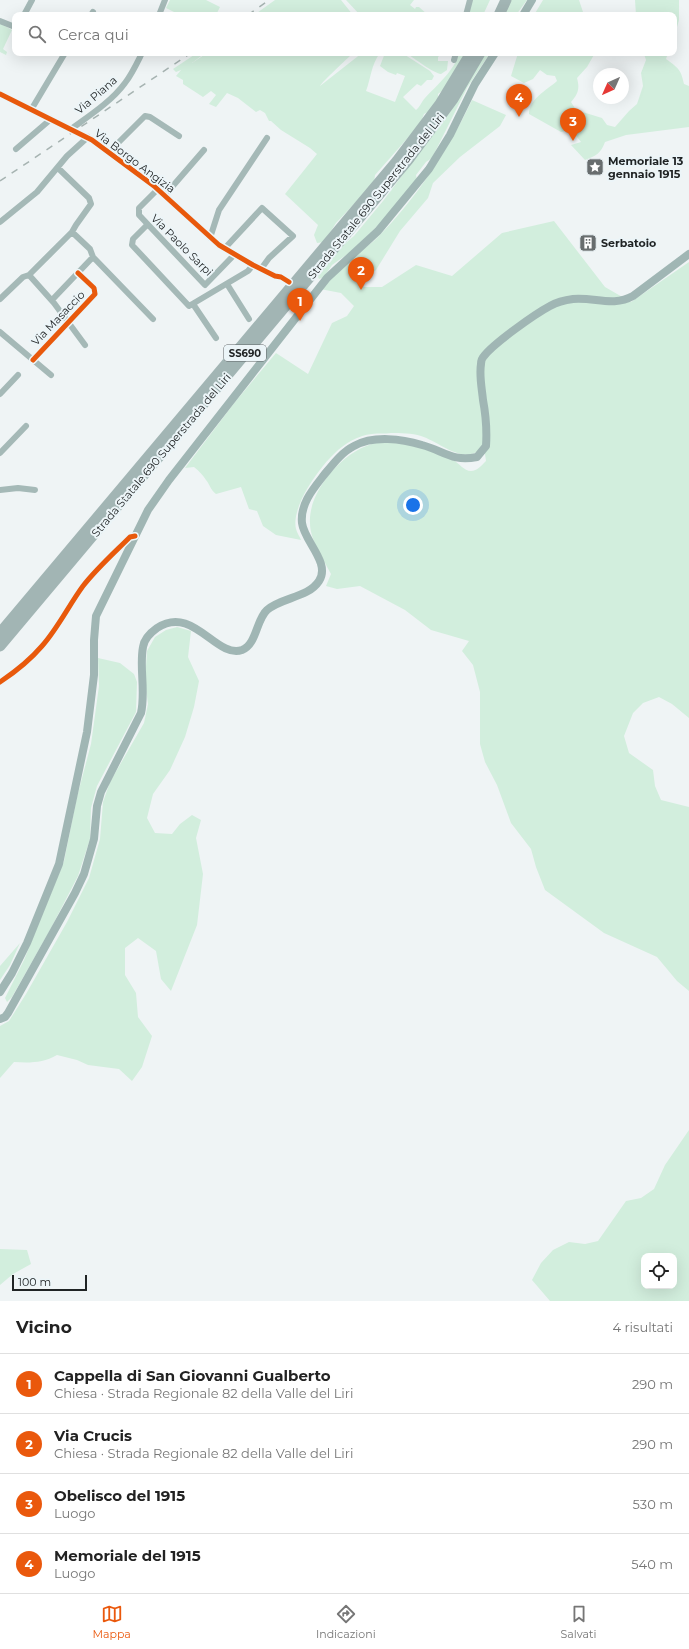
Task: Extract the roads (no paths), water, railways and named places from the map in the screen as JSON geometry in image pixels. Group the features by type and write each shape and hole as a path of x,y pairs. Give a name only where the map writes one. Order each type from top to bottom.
{"highway":[{"path":"492,12 498,0"},
{"path":"500,12 506,0"},
{"name":"Strada Statale 690 Superstrada del Liri","path":"0,633 397,161 440,104 469,56"},
{"name":"Strada Statale 690 Superstrada del Liri","path":"0,646 408,160 453,99 478,56"}],"main road":[{"path":"525,12 532,0"},
{"path":"0,992 12,973 27,943 59,864 87,732 94,675 96,616 148,510 169,480 315,292 336,268 378,231 430,169 448,140 475,84 493,56"},
{"path":"0,1019 5,1017 8,1013 75,893 84,874 94,839 97,806 101,792 141,713 143,704 142,650 144,642 152,632 163,624 169,622 186,623 225,648 235,650 243,649 250,643 262,616 267,610 280,602 307,592 320,581 322,568 305,534 302,516 305,503 311,490 343,454 361,443 381,440 395,440 422,444 458,459 477,457 486,446 486,415 480,370 484,356 511,333 549,306 578,298 617,302 623,301 633,296 689,254"}],"street":[{"path":"26,12 32,0"},
{"path":"160,12 165,0"},
{"path":"467,12 470,0"},
{"path":"0,21 12,26"},
{"path":"31,110 63,56"},
{"name":"Via Piana","path":"71,129 92,114 119,90 131,74 140,56"},
{"path":"454,60 455,56"},
{"name":"Via Borgo Angizia","path":"0,94 88,137 166,195 210,238 253,265 289,282"},
{"path":"110,152 145,116 150,117 179,136"},
{"path":"16,149 51,119"},
{"path":"0,222 34,194 88,137"},
{"path":"210,238 215,220 222,205 267,138"},
{"path":"166,195 204,150"},
{"path":"0,299 23,277 29,275 72,232 91,204 91,200 58,168"},
{"name":"Via Paolo Sarpi","path":"158,189 138,209 138,215 205,286 235,254"},
{"path":"225,248 262,208 293,236 275,252 261,269"},
{"path":"147,225 133,239 132,245 189,306 248,271 253,265"},
{"path":"72,232 90,249 93,256 153,319"},
{"path":"52,300 93,256"},
{"name":"Via Masaccio","path":"33,360 94,296 96,292 94,288 78,273"},
{"path":"29,275 52,300 85,345"},
{"path":"227,284 249,319"},
{"path":"193,304 216,338"},
{"path":"0,332 51,375"},
{"path":"0,394 18,375"},
{"path":"0,453 26,426"},
{"path":"0,490 15,488 35,490"},
{"path":"0,682 15,672 38,650 83,586 94,573 130,537 135,536"}],"railway":[{"path":"252,12 269,0"},
{"path":"0,181 187,56"}],"place":[{"name":"Memoriale del 1915","path":"519,117"},
{"name":"Obelisco del 1915","path":"573,141"},
{"name":"Memoriale 13 gennaio 1915","path":"595,167"},
{"name":"Serbatoio","path":"588,243"},
{"name":"Via Crucis","path":"361,290"},
{"name":"Cappella di San Giovanni Gualberto","path":"300,321"}]}
